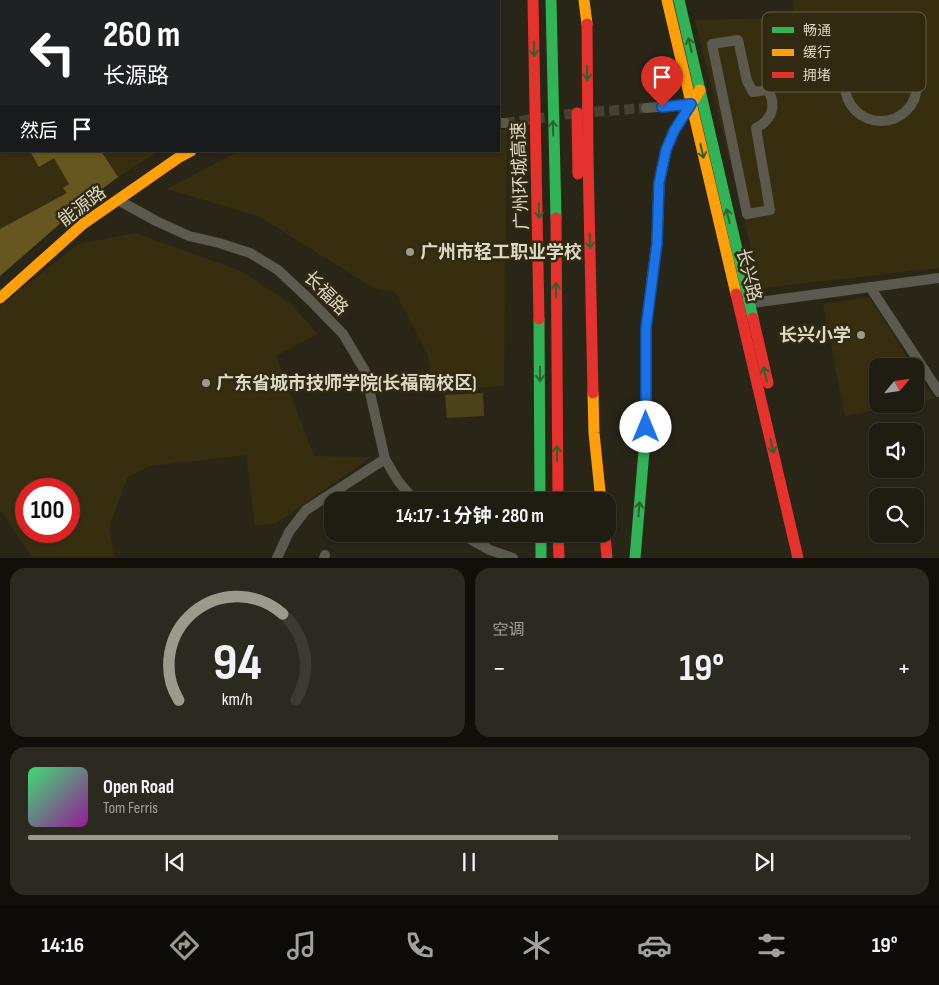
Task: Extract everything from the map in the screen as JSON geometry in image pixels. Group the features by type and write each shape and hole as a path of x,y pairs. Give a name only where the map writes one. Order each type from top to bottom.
{"main road":[{"name":"广州环城高速","path":"533,0 539,237 540,492"},
{"name":"广州环城高速","path":"551,0 556,228 558,492"},
{"path":"584,0 587,24"},
{"path":"588,0 588,157 594,433 600,492"},
{"name":"长兴路","path":"667,0 691,104 809,558"},
{"name":"长兴路","path":"680,0 798,558"},
{"path":"635,558 646,427 646,328 657,243 659,183 666,150 674,131 700,90"},
{"path":"577,113 581,304 588,323 594,378"},
{"name":"能源路","path":"0,298 83,224 178,158 190,152"},
{"path":"541,542 541,558"},
{"path":"558,542 558,558"},
{"path":"606,542 607,558"}],"street":[{"path":"762,91 753,92 747,81 738,40 712,44 747,214 770,210 756,128 763,125 769,119 772,112 772,97 769,92"},
{"path":"846,92 852,107 867,118 884,121 895,118 905,111 912,102 916,92"},
{"path":"646,108 691,104"},
{"name":"长福路","path":"118,200 156,221 189,236 250,253 278,270 309,299 342,334 365,371 385,459 398,481 407,492"},
{"path":"744,304 939,278"},
{"path":"870,287 939,392"},
{"path":"277,558 290,532 306,510 385,459"},
{"path":"476,542 490,550 513,558"}],"shaded area":[{"path":"793,0 939,0 939,268 761,288 695,20 762,19 762,92 926,92 926,12 794,12"},
{"name":"广州市轻工职业学校","path":"500,129 507,129 504,386 434,391 427,353 395,292 374,288 258,216 167,189 237,152 500,152"},
{"path":"0,152 157,152 118,177 86,201 0,276"},
{"path":"31,152 102,152 118,177 86,201 0,276 0,229 67,193 63,188 69,184 54,158 39,167"},
{"path":"135,233 241,271 291,304 318,334 276,356 314,456 371,457 277,523 255,526 246,455 151,466 127,478 109,528 115,557 29,557 31,556 22,543 80,543 80,478 15,478 15,532 2,512 0,512 0,306 78,244"},
{"name":"长兴小学","path":"869,297 908,358 869,358 869,411 845,416 823,304"},
{"path":"924,384 933,399 924,400"},
{"path":"483,393 484,416 447,418 445,395"}],"tunnel":[{"path":"505,123 577,113 646,108"}],"traffic: fast":[{"path":"551,0 556,218"},
{"path":"679,0 753,318"},
{"path":"635,558 646,427 646,328 652,281"},
{"path":"539,319 540,492"},
{"path":"541,542 541,558"}],"traffic: slow":[{"path":"584,0 587,24"},
{"path":"667,0 736,294"},
{"path":"652,281 657,243 659,183 666,150 674,131 700,90"},
{"path":"0,298 83,224 189,152"},
{"path":"593,393 594,433 600,492"}],"traffic: jam":[{"path":"533,0 539,319"},
{"path":"587,24 588,157"},
{"path":"577,113 578,174"},
{"path":"588,157 593,393"},
{"path":"556,218 558,492"},
{"path":"736,294 798,558"},
{"path":"753,318 768,383"},
{"path":"558,542 559,558"},
{"path":"606,542 607,558"}],"place":[{"name":"广州市轻工职业学校","path":"410,252"},
{"name":"长兴小学","path":"861,335"},
{"name":"广东省城市技师学院(长福南校区)","path":"206,383"}],"route":[{"path":"646,427 646,328 657,243 659,183 666,150 674,131 691,104 662,107"}]}
